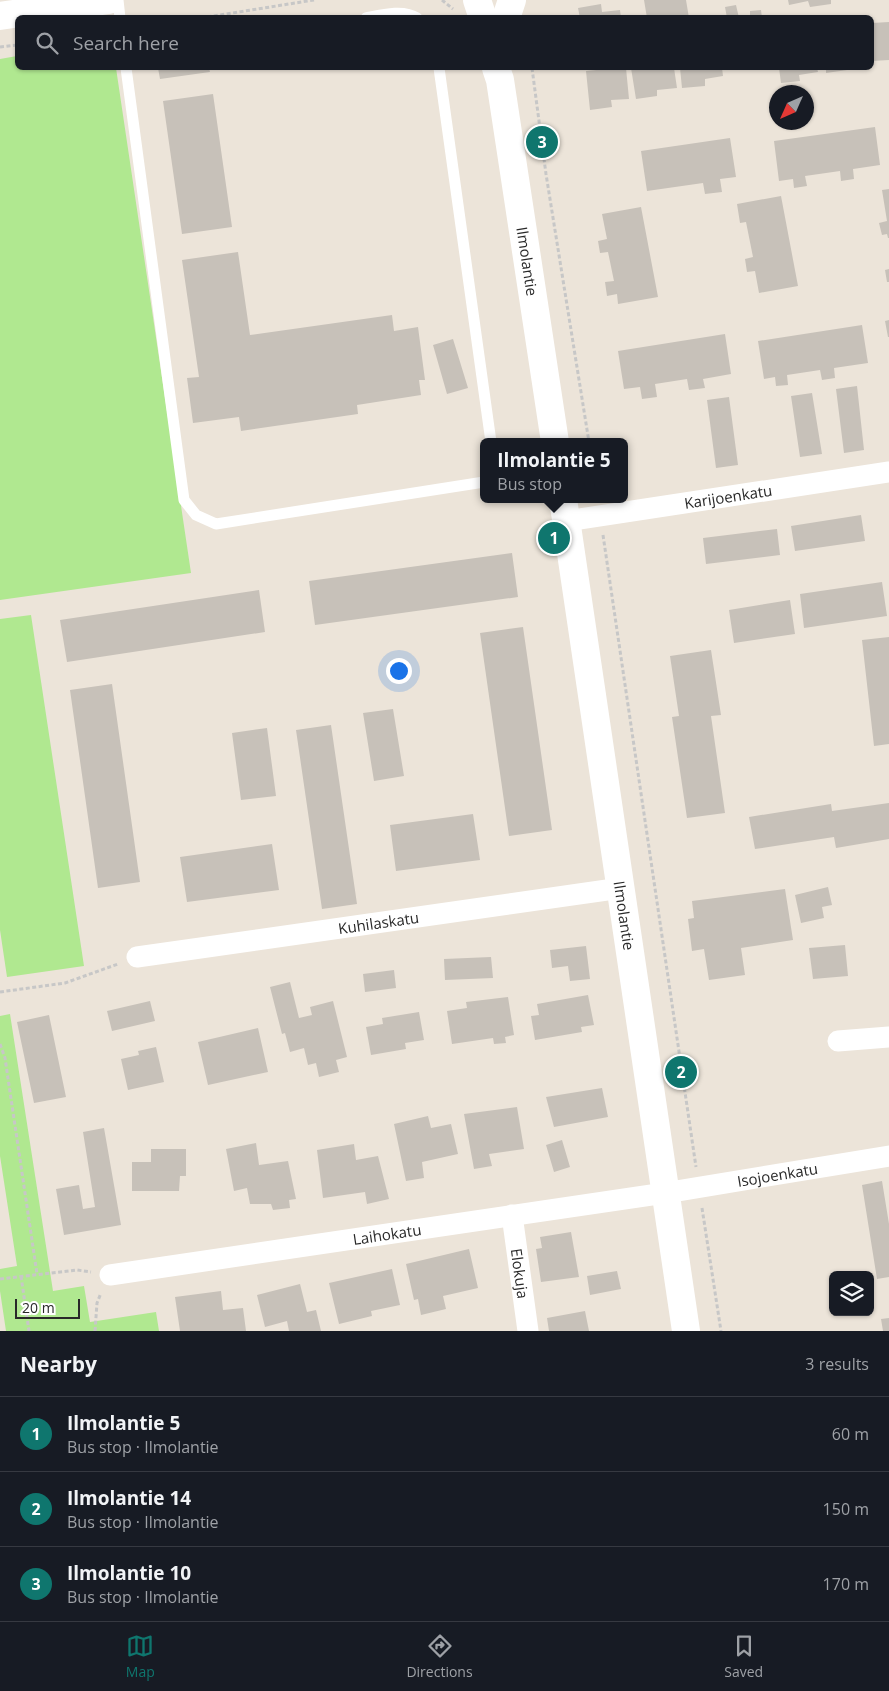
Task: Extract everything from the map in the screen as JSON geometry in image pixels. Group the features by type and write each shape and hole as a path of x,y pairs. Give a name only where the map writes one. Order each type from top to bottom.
{"street":[{"path":"0,16 109,0"},
{"path":"477,0 482,15"},
{"path":"507,15 512,0"},
{"name":"Ilmolantie","path":"499,72 554,438"},
{"name":"Karijoenkatu","path":"565,510 600,516 889,472"},
{"name":"Ilmolantie","path":"565,510 686,1331"},
{"name":"Kuhilaskatu","path":"137,957 620,888"},
{"path":"838,1041 889,1038"},
{"name":"Isojoenkatu","path":"665,1193 889,1156"},
{"name":"Laihokatu","path":"110,1275 665,1193"},
{"name":"Elokuja","path":"512,1215 528,1331"}],"lane":[{"path":"118,0 120,15"},
{"path":"383,15 395,13 413,15"},
{"path":"126,70 184,500 196,515 216,524 480,483"},
{"path":"439,70 490,438"}],"path":[{"path":"220,15 314,0"},
{"path":"0,47 15,45"},
{"path":"532,70 546,174 588,438"},
{"path":"600,516 698,1187 721,1331"},
{"path":"0,992 65,983 137,957"},
{"path":"0,1044 5,1058 37,1274"},
{"path":"0,1279 77,1270 110,1275 97,1303 95,1331"},
{"path":"21,1276 29,1331"}],"green space":[{"path":"15,56 15,70 116,70 191,573 0,600 0,59"},
{"path":"31,615 84,966 7,977 0,930 0,619"},
{"path":"10,1014 53,1291 84,1286 90,1322 156,1312 159,1331 6,1331 0,1291 0,1269 17,1266 0,1156 0,1016"}],"building":[{"path":"644,0 686,0 688,15 646,15"},
{"path":"788,0 831,0 831,4 810,7 808,1 789,5"},
{"path":"601,4 602,12 620,10 621,15 579,15 578,8"},
{"path":"736,5 738,15 726,15 725,7"},
{"path":"761,10 762,15 750,15 750,11"},
{"path":"889,22 889,60 874,61 874,23"},
{"path":"158,70 210,70 210,72 160,79"},
{"path":"626,70 629,99 611,100 612,107 590,110 586,71"},
{"path":"631,70 674,70 677,88 657,90 657,96 636,99"},
{"path":"680,70 722,70 723,76 705,79 705,86 682,88"},
{"path":"779,70 818,70 818,72 799,75 800,81 781,83"},
{"path":"826,70 847,70 826,73"},
{"path":"213,94 232,227 182,234 163,101"},
{"path":"875,127 880,165 853,169 854,179 841,181 840,171 805,176 807,186 794,188 793,179 779,181 774,141"},
{"path":"730,138 736,177 720,179 722,192 705,194 703,183 647,191 641,151"},
{"path":"889,189 888,238 887,234 882,235 879,223 887,221 882,190"},
{"path":"781,196 798,286 759,293 755,271 747,272 745,259 753,257 746,222 740,223 737,204"},
{"path":"641,207 658,297 618,304 617,294 607,296 605,282 614,281 608,252 600,253 598,241 607,239 602,214"},
{"path":"238,252 250,335 392,315 394,331 418,327 425,380 419,380 421,395 357,405 358,414 241,431 239,417 193,423 187,378 199,377 182,260"},
{"path":"889,269 889,282 887,282 885,270"},
{"path":"889,320 889,337 888,337 885,321"},
{"path":"862,325 868,363 834,368 835,378 822,380 820,370 787,375 788,385 776,386 775,377 764,379 758,341"},
{"path":"725,334 731,374 703,379 705,388 689,390 687,379 655,384 657,397 642,399 640,387 624,389 618,351"},
{"path":"453,339 468,388 447,394 433,345"},
{"path":"857,386 864,450 844,453 836,389"},
{"path":"812,393 822,454 800,457 791,396"},
{"path":"729,397 738,465 716,468 707,400"},
{"path":"861,515 865,541 795,551 791,526"},
{"path":"777,529 780,555 706,564 703,538"},
{"path":"512,553 518,597 315,625 309,581"},
{"path":"882,582 887,616 804,628 800,594"},
{"path":"259,590 265,632 67,662 60,620"},
{"path":"790,600 795,634 734,643 729,610"},
{"path":"523,627 552,830 509,836 480,633"},
{"path":"889,637 889,744 874,746 862,640"},
{"path":"711,650 721,715 711,716 725,813 687,818 672,717 679,716 670,656"},
{"path":"112,684 140,882 98,888 70,690"},
{"path":"393,709 404,776 374,781 363,713"},
{"path":"331,725 357,904 322,909 296,730"},
{"path":"267,728 276,796 241,800 232,733"},
{"path":"889,803 889,839 836,848 834,837 755,849 749,817 831,804 832,811"},
{"path":"473,814 480,860 396,871 390,825"},
{"path":"272,844 279,890 187,902 180,857"},
{"path":"828,887 832,905 822,907 824,918 801,923 795,895"},
{"path":"785,889 793,940 741,948 745,975 709,980 704,949 692,951 688,919 694,918 692,901"},
{"path":"845,945 848,976 813,979 809,948"},
{"path":"586,946 590,979 570,981 568,966 552,968 550,950"},
{"path":"491,957 493,978 445,980 444,959"},
{"path":"394,970 396,988 365,992 363,974"},
{"path":"290,982 299,1018 312,1015 310,1007 333,1001 347,1057 336,1060 339,1072 319,1077 316,1063 308,1065 304,1048 290,1052 285,1033 282,1034 270,987"},
{"path":"588,995 594,1025 581,1027 582,1032 535,1040 531,1016 539,1015 537,1004"},
{"path":"508,997 514,1035 505,1037 506,1043 494,1044 493,1038 452,1044 447,1011 467,1008 466,1002"},
{"path":"150,1001 155,1021 112,1031 107,1011"},
{"path":"419,1012 424,1040 405,1043 406,1049 371,1055 366,1027 383,1024 382,1018"},
{"path":"49,1015 66,1097 34,1103 17,1022"},
{"path":"258,1028 268,1072 208,1085 198,1042"},
{"path":"156,1047 164,1082 128,1090 121,1059 139,1055 138,1051"},
{"path":"602,1088 608,1117 554,1127 546,1097"},
{"path":"517,1107 524,1149 489,1154 492,1166 474,1169 464,1114"},
{"path":"428,1116 431,1128 451,1124 458,1154 422,1162 424,1178 406,1181 394,1124"},
{"path":"104,1128 121,1225 64,1235 56,1189 79,1185 83,1209 95,1207 83,1132"},
{"path":"562,1140 570,1167 554,1172 546,1145"},
{"path":"256,1143 259,1165 288,1161 296,1199 289,1200 290,1208 273,1210 271,1204 250,1204 247,1188 234,1191 226,1149"},
{"path":"354,1144 356,1160 378,1156 389,1199 367,1204 365,1192 323,1198 317,1150"},
{"path":"151,1149 186,1149 186,1176 180,1176 179,1191 132,1191 132,1162 151,1162"},
{"path":"882,1181 889,1224 889,1277 877,1279 862,1185"},
{"path":"571,1232 579,1277 541,1282 536,1249 542,1248 540,1237"},
{"path":"469,1249 478,1288 443,1296 446,1309 421,1315 418,1299 414,1300 406,1264"},
{"path":"392,1269 400,1305 371,1311 372,1316 339,1324 329,1283"},
{"path":"617,1271 621,1289 590,1295 587,1276"},
{"path":"300,1284 307,1312 316,1310 321,1331 289,1331 287,1321 265,1327 257,1295"},
{"path":"221,1291 223,1310 243,1308 246,1331 180,1331 175,1297"},
{"path":"585,1311 589,1331 549,1331 547,1318"},
{"path":"889,1318 889,1331 883,1331 881,1319"}],"place":[{"name":"Ilmolantie 10","path":"542,142"},
{"name":"Ilmolantie 5","path":"554,538"},
{"name":"Ilmolantie 14","path":"681,1072"}]}
